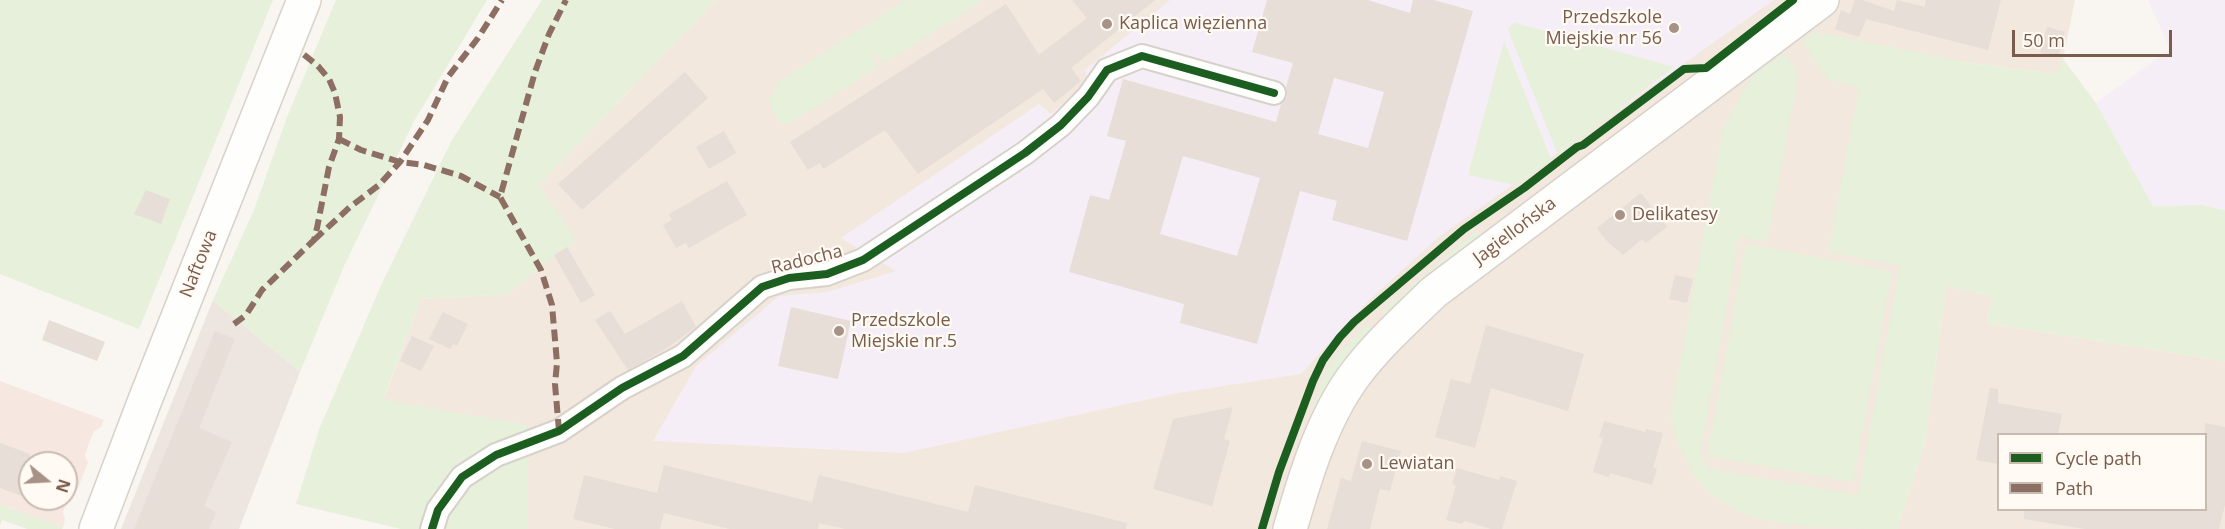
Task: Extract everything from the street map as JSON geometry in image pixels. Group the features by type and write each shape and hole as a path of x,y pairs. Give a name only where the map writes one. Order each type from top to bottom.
{"street":[{"name":"Naftowa","path":"96,529 304,0"},
{"name":"Jagiellońska","path":"1290,529 1301,491 1332,413 1353,377 1388,335 1434,292 1822,0"},
{"name":"Radocha","path":"432,529 438,510 462,477 496,455 559,431 622,388 683,356 762,287 789,278 827,274 863,260 1025,153 1061,125 1088,97 1107,70 1142,56 1274,93"}],"shaded area":[{"path":"716,0 2075,0 2058,74 1962,62 1875,529 527,529 527,426 383,401 421,299 507,294 575,240 539,185"},
{"path":"1170,0 1774,0 1440,236 1365,304 1301,374 1172,394 904,453 653,441 696,366 779,296 827,292 896,271 841,238 1039,104 1051,114 1088,83 1085,70"},
{"path":"2148,0 2225,0 2225,210 2202,205 2153,206 2096,103 2170,49"},
{"path":"1946,286 1992,296 1987,323 2225,361 2225,529 1897,529 1925,442"},
{"path":"213,300 300,372 239,529 121,529"},
{"path":"0,381 104,420 101,427 94,431 89,443 85,455 88,462 78,488 78,451 18,451 18,511 0,504"},
{"path":"19,511 63,511 65,520 63,527"}],"green space":[{"path":"0,0 273,0 139,329 0,274"},
{"path":"336,0 487,0 414,121 344,266 300,372 213,300 254,210 287,117"},
{"path":"542,0 716,0 539,185 576,240 507,294 421,299 383,400 527,425 527,529 401,529 296,504 320,427 383,281 452,140"},
{"path":"905,0 984,0 883,64 876,53 871,55 878,67 790,123 786,125 778,121 769,102 778,82"},
{"path":"1516,23 1674,67 1558,155 1508,30"},
{"path":"1812,33 1833,35 1962,62 2057,74 2063,59 2096,103 2153,206 2202,205 2225,210 2225,361 1987,323 1992,296 1946,286 1925,442 1897,529 1825,527 1755,518 1732,508 1716,497 1703,486 1688,465 1670,417 1722,131 1752,76 1784,53 1798,72 1767,241 1739,237 1700,455 1708,469 1858,495 1900,265 1828,252 1859,86 1828,80 1802,41"},
{"path":"1504,41 1551,159 1527,179 1514,185 1468,175"},
{"path":"1474,232 1485,235 1384,319 1383,311 1390,304"},
{"path":"1746,244 1892,271 1853,482 1707,456"},
{"path":"1367,324 1373,330 1320,412 1312,410 1320,385 1333,359"},
{"path":"0,504 63,527 62,529 27,529 2,520 0,526"}],"building":[{"path":"1072,0 1155,0 1071,68 1081,81 1054,103 1043,89 918,174 885,130 823,169 820,163 808,170 790,142 1006,4 1039,55 1087,18"},
{"path":"1267,0 1368,0 1410,13 1413,0 1434,0 1473,11 1407,241 1332,220 1337,201 1300,191 1257,344 1180,323 1184,304 1069,272 1090,195 1109,200 1126,141 1107,136 1123,79 1276,122 1281,104 1287,97 1286,87 1293,63 1252,52","holes":["1334,78 1384,92 1368,148 1318,134","1183,156 1260,178 1237,256 1160,234"]},
{"path":"1855,0 1862,0 1894,11 1897,0 1925,7 1926,0 2001,0 1988,50 1866,19 1859,37 1835,29 1841,10 1850,14"},
{"path":"2047,27 2065,32 2058,57 2040,53"},
{"path":"685,72 708,98 582,210 558,184"},
{"path":"724,131 736,153 709,169 696,147"},
{"path":"727,181 747,215 689,248 686,243 676,248 663,225 672,220 669,214"},
{"path":"146,190 170,199 161,224 134,214"},
{"path":"1641,193 1667,227 1646,243 1642,239 1623,255 1607,241 1597,228"},
{"path":"567,247 595,295 581,303 554,255"},
{"path":"1675,275 1693,279 1687,303 1669,299"},
{"path":"682,301 696,327 667,348 628,370 595,320 610,311 625,334"},
{"path":"791,307 851,321 838,379 778,366"},
{"path":"443,312 468,324 457,346 453,344 450,349 429,339"},
{"path":"49,320 105,342 97,361 42,340"},
{"path":"1486,325 1584,354 1568,411 1491,388 1475,448 1435,437 1451,379 1470,384"},
{"path":"215,331 235,339 199,428 232,442 204,506 216,512 209,529 134,529"},
{"path":"412,336 434,346 421,371 400,361"},
{"path":"1990,388 1998,389 1998,403 2062,414 2058,433 1997,433 1997,464 1976,460"},
{"path":"1233,407 1224,439 1230,441 1212,506 1153,489 1173,419"},
{"path":"1604,421 1645,432 1646,429 1663,433 1653,468 1657,468 1652,485 1610,473 1609,477 1593,472 1603,438 1599,437"},
{"path":"2205,423 2225,427 2225,505 2219,529 2085,529 2024,519 2024,511 2207,511 2207,433 2205,433"},
{"path":"1362,441 1401,451 1390,491 1380,489 1370,529 1327,529 1341,478 1351,481"},
{"path":"0,443 22,451 18,451 18,495 0,488"},
{"path":"664,465 812,502 819,475 968,512 975,485 1127,523 1126,529 845,529 819,523 818,529 730,529 664,513 660,529 615,529 573,519 584,475 657,493"},
{"path":"1457,468 1499,480 1500,476 1517,481 1502,529 1491,529 1464,521 1462,524 1446,520 1456,486 1452,484"}],"marked path":[{"path":"314,240 350,207 379,185 400,162 428,120 448,77 478,38 502,0"},
{"path":"559,431 552,305 541,270 500,197 535,72 549,34 566,0"},
{"path":"234,324 246,315 262,290 314,240 329,167 339,139 340,117 335,93 329,79 302,53"},
{"path":"339,139 361,150 400,162 424,165 461,176 500,197"}],"cycle path":[{"path":"1262,529 1279,472 1313,381 1323,360 1354,322 1464,229 1524,188 1684,69 1706,68 1793,0"},
{"path":"432,529 438,510 462,477 496,455 559,431 622,388 683,356 762,287 789,278 827,274 863,260 1025,153 1061,125 1088,97 1107,70 1142,56 1274,93"}],"place":[{"name":"Kaplica więzienna","path":"1107,24"},
{"name":"Przedszkole Miejskie nr 56","path":"1674,28"},
{"name":"Delikatesy","path":"1620,215"},
{"name":"Przedszkole Miejskie nr.5","path":"839,331"},
{"name":"Lewiatan","path":"1367,464"}]}
